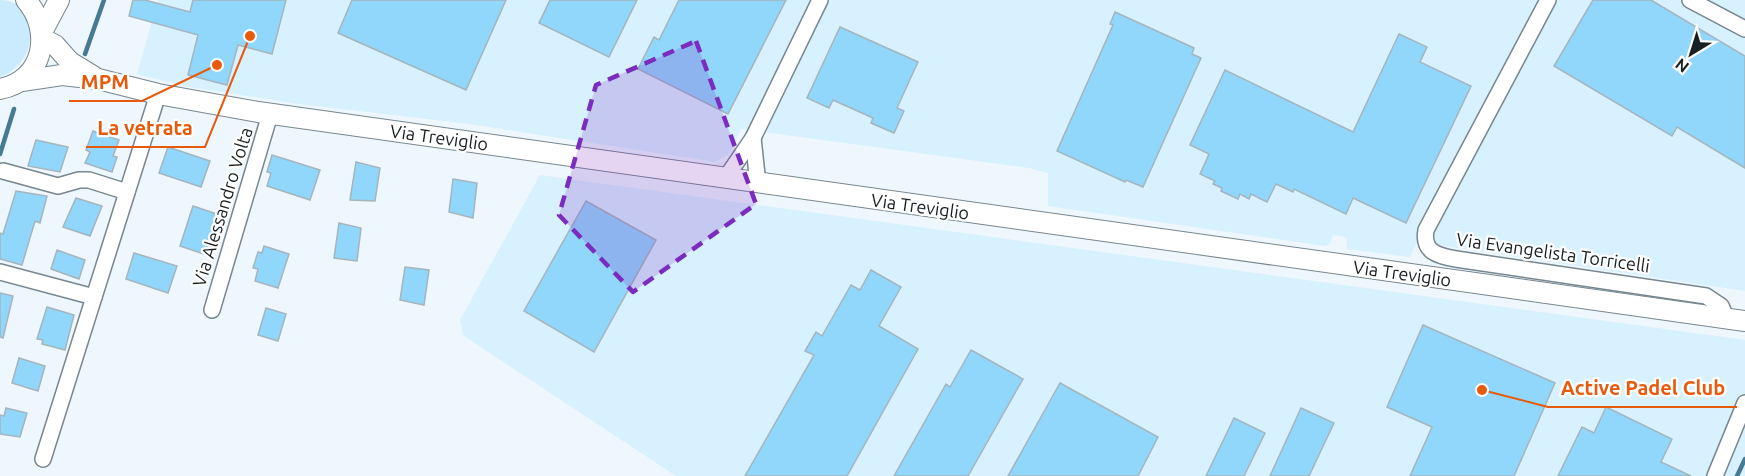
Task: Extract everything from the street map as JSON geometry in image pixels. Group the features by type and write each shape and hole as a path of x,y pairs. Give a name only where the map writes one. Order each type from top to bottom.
{"street":[{"path":"26,0 34,9 43,35"},
{"path":"22,81 37,62 43,35 59,0"},
{"path":"725,179 753,138 820,0"},
{"name":"Via Evangelista Torricelli","path":"1548,0 1430,224 1425,243 1430,251 1439,256 1706,296 1736,320"},
{"path":"1690,0 1745,29"},
{"name":"Via Treviglio","path":"43,35 70,62 98,79"},
{"name":"Via Treviglio","path":"0,89 22,81 62,75 98,79 158,94 270,114 1736,320"},
{"path":"43,459 158,94"},
{"name":"Via Alessandro Volta","path":"212,310 270,114"},
{"path":"753,138 758,184"},
{"path":"3,171 58,186 79,180 89,180 127,192"},
{"path":"0,272 94,297"},
{"path":"1715,476 1745,403"}],"highlighted area":[{"path":"696,41 756,204 633,292 559,215 596,85"}],"shaded area":[{"path":"0,0 13,3 23,10 29,20 31,32 29,46 23,58 14,69 0,77"},
{"path":"158,0 1745,0 1745,291 1417,242 1410,257 1347,249 1346,237 1333,235 1330,244 1325,246 1048,206 1048,173 1029,168 741,129 729,154 715,162 469,124 299,104 189,87 137,74"},
{"path":"540,175 1745,340 1745,476 676,476 464,336 460,320"}],"building":[{"path":"133,0 145,0 190,12 193,0 286,0 272,54 238,45 227,85 188,75 198,35 129,16"},
{"path":"352,0 506,0 466,90 338,33"},
{"path":"550,0 637,0 609,57 539,23"},
{"path":"679,0 786,0 728,114 638,69 654,37 659,40"},
{"path":"1593,0 1651,0 1745,56 1745,168 1677,127 1672,136 1554,66"},
{"path":"1115,12 1194,48 1192,54 1201,58 1143,187 1126,180 1125,182 1057,151 1113,25 1110,24"},
{"path":"840,27 918,62 897,108 904,111 894,133 871,123 873,118 833,100 829,108 807,98"},
{"path":"1399,34 1427,47 1420,62 1471,86 1406,223 1353,198 1346,214 1294,189 1293,192 1276,184 1267,202 1251,194 1249,199 1240,194 1238,199 1221,191 1222,188 1213,184 1215,181 1200,174 1209,154 1190,145 1225,70 1353,132"},
{"path":"93,131 119,140 113,156 117,157 112,172 85,163 90,152 86,150"},
{"path":"36,140 68,147 60,172 28,166"},
{"path":"168,147 210,161 201,187 159,173"},
{"path":"272,155 320,170 310,200 267,186 271,173 267,172"},
{"path":"356,162 380,168 375,201 350,200"},
{"path":"453,179 477,183 473,218 449,212"},
{"path":"16,191 47,196 40,223 35,221 22,265 0,259 0,233 3,234"},
{"path":"76,198 102,206 90,236 63,227"},
{"path":"586,201 656,240 594,352 524,311"},
{"path":"193,206 220,215 207,255 180,246"},
{"path":"339,223 361,228 357,261 334,258"},
{"path":"264,246 289,254 278,288 255,281 258,269 253,268 258,252 262,253"},
{"path":"57,250 85,260 79,279 51,269"},
{"path":"134,253 177,266 168,293 126,279"},
{"path":"405,267 429,270 424,305 400,300"},
{"path":"871,270 901,287 879,326 918,349 847,476 745,476 814,355 805,351 816,332 822,336 851,285 860,290"},
{"path":"0,293 13,296 3,338 0,337"},
{"path":"47,307 74,315 65,350 42,344 43,340 37,339"},
{"path":"266,308 286,314 278,341 258,335"},
{"path":"1423,325 1555,383 1514,476 1410,476 1432,427 1387,407"},
{"path":"971,350 1023,379 968,476 894,476 946,384 950,387"},
{"path":"19,358 45,366 38,391 12,383"},
{"path":"1060,383 1158,437 1138,476 1008,476"},
{"path":"1606,407 1672,439 1661,462 1691,476 1558,476 1582,427 1594,433"},
{"path":"6,408 27,413 20,437 0,434 0,415 4,416"},
{"path":"1301,408 1334,423 1309,476 1270,476"},
{"path":"1234,418 1265,433 1244,476 1206,476"}],"waterway":[{"path":"85,54 104,0"},
{"path":"0,154 14,109"},
{"path":"1737,476 1745,459"}],"place":[{"name":"La vetrata","path":"250,36"},
{"name":"MPM","path":"217,65"},
{"name":"Active Padel Club","path":"1482,390"}]}
